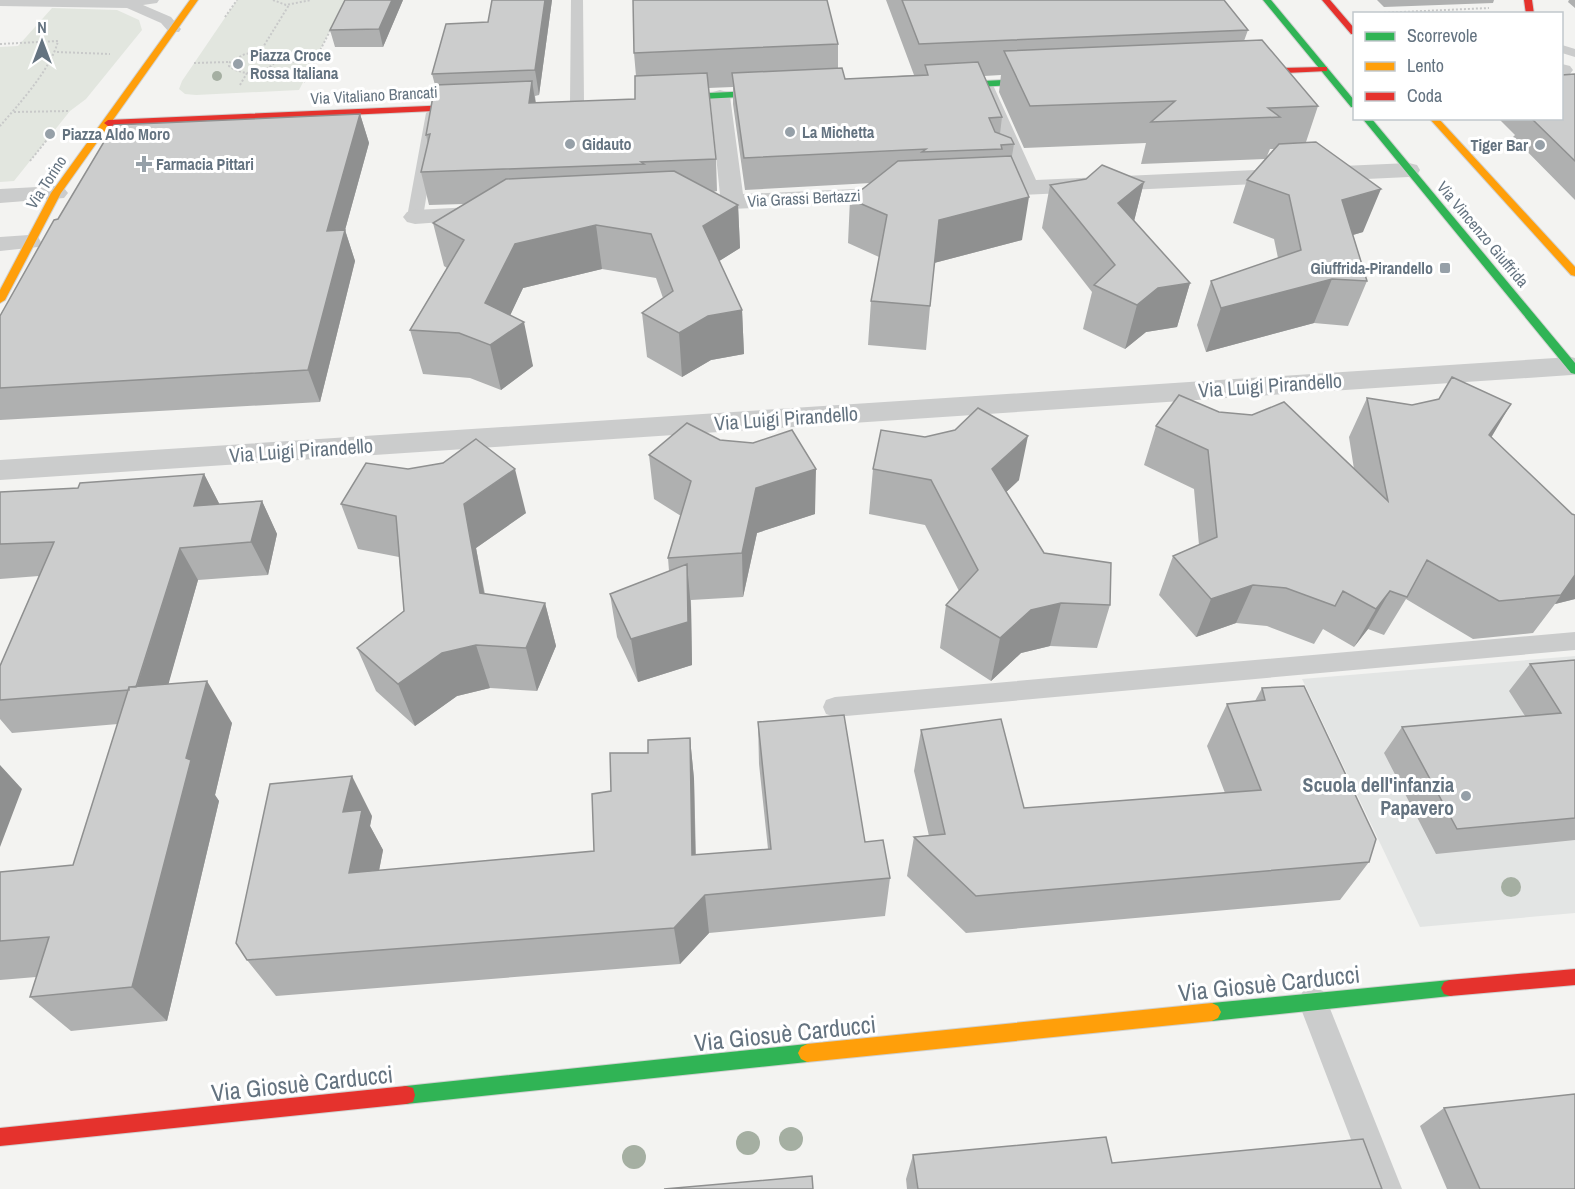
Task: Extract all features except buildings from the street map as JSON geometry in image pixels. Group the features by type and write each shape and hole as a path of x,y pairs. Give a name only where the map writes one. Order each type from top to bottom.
{"main road":[{"name":"Via Torino","path":"0,300 56,193 194,0"},
{"path":"1267,0 1353,104"},
{"path":"1326,0 1353,31"},
{"path":"1232,73 1324,69"},
{"path":"933,86 1054,81"},
{"path":"647,99 791,93"},
{"name":"Via Vitaliano Brancati","path":"108,123 493,106"},
{"name":"Via Vincenzo Giuffrida","path":"1368,120 1573,368"},
{"name":"Via Vincenzo Giuffrida","path":"1435,120 1575,273"},
{"name":"Via Giosuè Carducci","path":"0,1137 1313,1001 1575,977"}],"street":[{"path":"983,84 1028,188"},
{"path":"720,96 732,202"},
{"path":"957,191 1409,170"},
{"path":"0,196 56,193"},
{"name":"Via Grassi Bertazzi","path":"662,205 921,193"},
{"path":"415,217 509,212"},
{"path":"0,244 29,242"},
{"name":"Via Luigi Pirandello","path":"0,470 1573,368"}],"lane":[{"path":"0,2 129,3 153,0"},
{"path":"576,102 577,0"},
{"path":"129,3 166,20 174,28"},
{"path":"415,217 434,109"},
{"path":"835,707 1575,641"},
{"path":"1313,1001 1386,1189"}],"path":[{"path":"225,18 237,0"},
{"path":"273,0 277,4 288,5 311,0"},
{"path":"260,52 288,5"},
{"path":"1402,12 1489,8"},
{"path":"299,90 335,20"},
{"path":"0,44 58,41 57,52 36,79 34,86 0,126"},
{"path":"110,54 116,46"},
{"path":"57,52 120,54"},
{"path":"200,54 194,63 230,62 245,54 260,52 271,54 276,58 276,62"},
{"path":"230,62 231,69 247,73 262,70 276,62 314,61"},
{"path":"63,120 78,105"},
{"path":"13,111 70,111"},
{"path":"28,164 56,129"}],"shaded area":[{"path":"237,0 346,0 299,90 196,95 185,94 179,89 182,81"},
{"path":"52,8 117,10 139,20 142,30 86,99 70,111 14,181 0,182 0,47 18,46"},
{"name":"Scuola dell'infanzia Papavero","path":"1575,656 1575,913 1420,927 1302,679"}],"traffic: fast":[{"path":"1267,0 1353,104"},
{"path":"942,86 1044,81"},
{"path":"664,98 777,93"},
{"path":"1368,120 1575,370"},
{"path":"1212,1012 1450,988"},
{"path":"406,1095 807,1053"}],"traffic: slow":[{"path":"0,300 56,193 194,0"},
{"path":"1435,120 1575,273"},
{"path":"807,1053 1212,1012"}],"traffic: jam":[{"path":"1326,0 1353,31"},
{"path":"1528,0 1530,12"},
{"path":"1242,72 1324,69"},
{"path":"108,123 474,107"},
{"path":"1450,988 1575,977"},
{"path":"0,1137 406,1095"}],"place":[{"name":"Piazza Croce Rossa Italiana","path":"238,64"},
{"name":"La Michetta","path":"790,132"},
{"name":"Piazza Aldo Moro","path":"50,134"},
{"name":"Gidauto","path":"570,144"},
{"name":"Tiger Bar","path":"1540,145"},
{"name":"Farmacia Pittari","path":"144,164"},
{"name":"Giuffrida-Pirandello","path":"1445,268"},
{"name":"Scuola dell'infanzia Papavero","path":"1466,796"}]}
